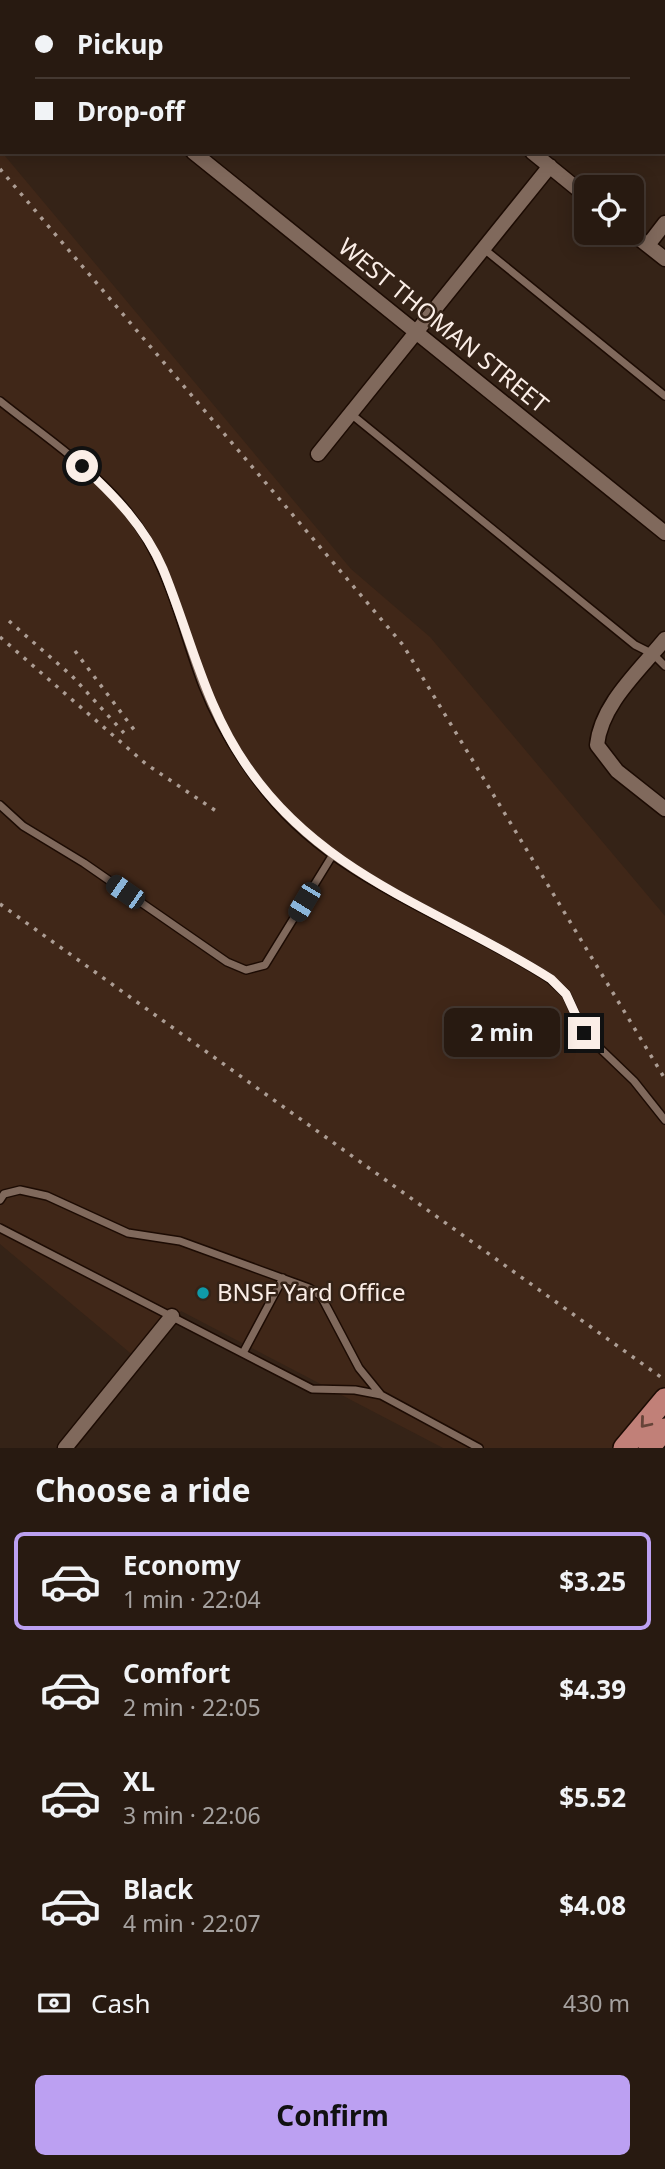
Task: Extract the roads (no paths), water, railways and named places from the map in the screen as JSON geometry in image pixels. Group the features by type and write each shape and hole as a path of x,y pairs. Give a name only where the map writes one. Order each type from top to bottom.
{"main road":[{"path":"624,1448 665,1399"},
{"path":"649,1448 665,1429"}],"street":[{"name":"WEST THOMAN STREET","path":"194,154 665,533"},
{"path":"535,154 574,186"},
{"path":"318,454 550,166"},
{"path":"648,245 665,223"},
{"path":"644,242 665,259"},
{"path":"665,639 608,710 599,726 597,745 617,771 665,809"},
{"path":"65,1448 172,1316"}],"lane":[{"path":"483,249 665,396"},
{"path":"0,401 121,501 162,568 204,688 247,766 277,805 332,856 551,979 566,994 584,1033 634,1081 665,1120"},
{"path":"351,414 635,645 653,653 665,666"},
{"path":"0,805 23,826 84,863 227,962 246,970 265,965 332,856"},
{"path":"0,1200 4,1194 20,1190 47,1196 128,1233 180,1241 309,1288 321,1296 359,1368 381,1395"},
{"path":"0,1227 312,1388 355,1390 381,1395 479,1448"},
{"path":"243,1353 283,1278"}],"railway":[{"path":"0,169 403,645 665,1079"},
{"path":"9,621 72,676 124,733"},
{"path":"0,637 146,764 216,811"},
{"path":"75,651 135,731"},
{"path":"0,904 665,1380"}],"place":[{"name":"BNSF Yard Office","path":"203,1293"}]}
